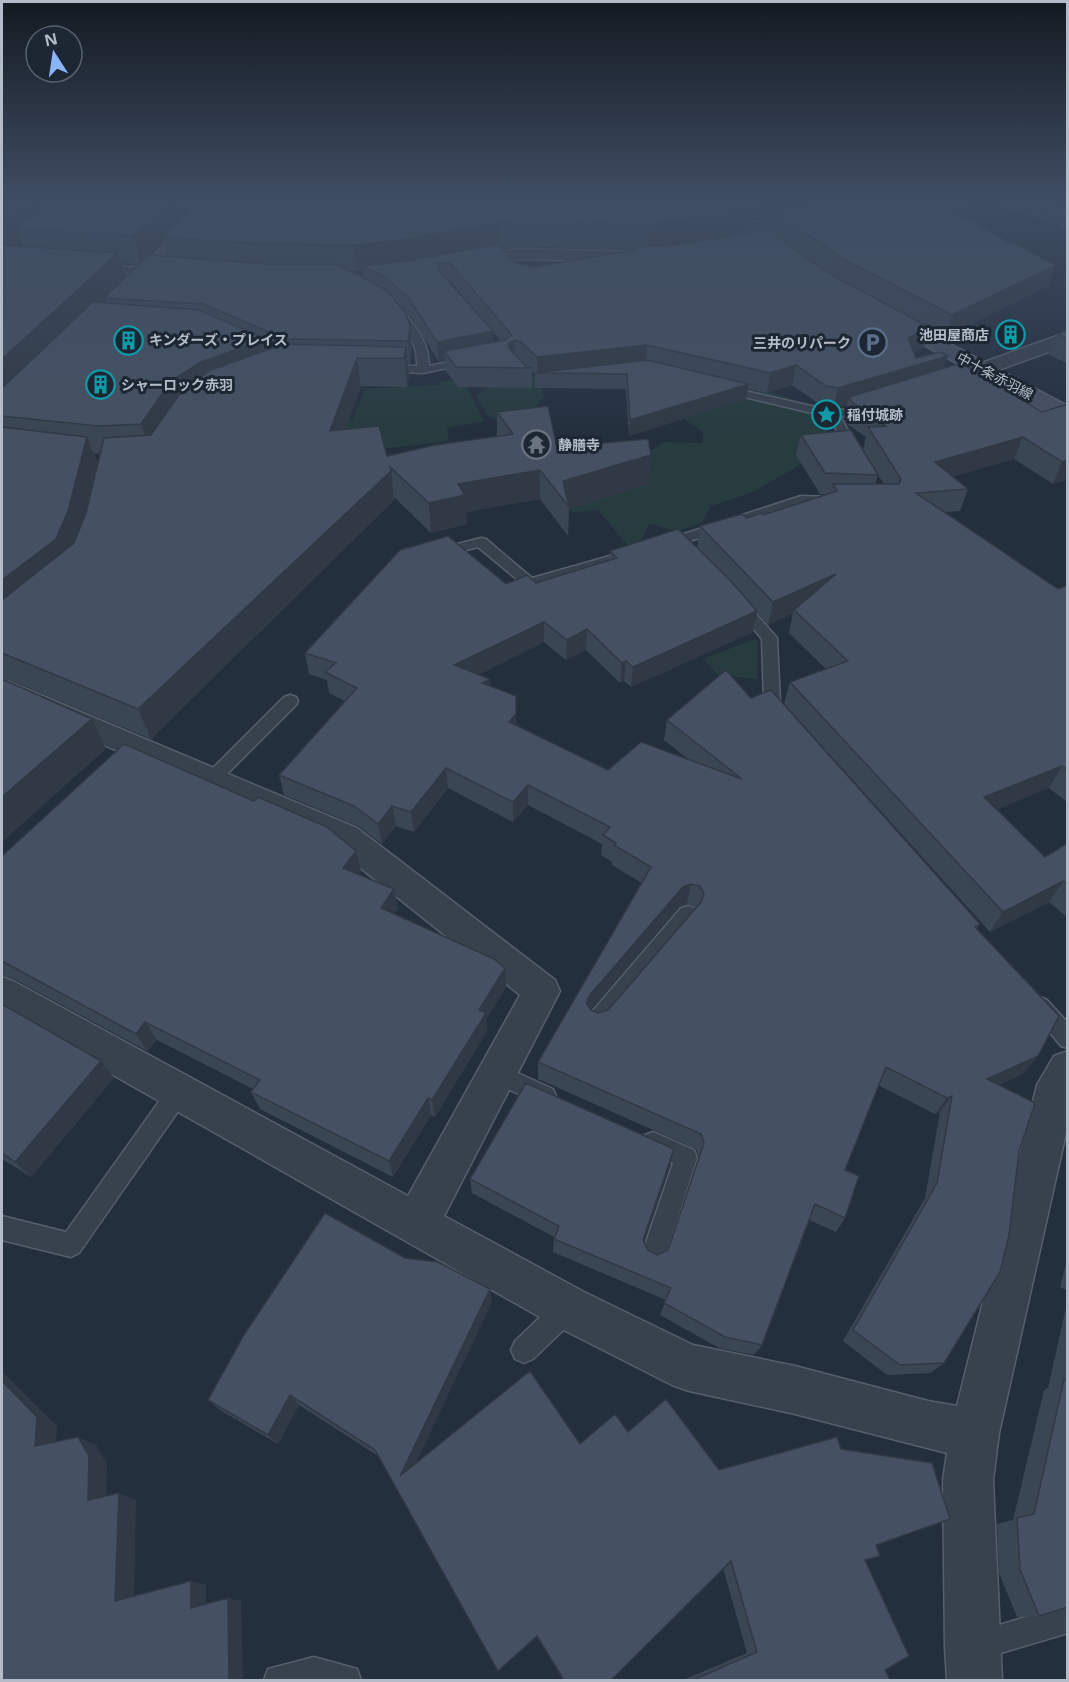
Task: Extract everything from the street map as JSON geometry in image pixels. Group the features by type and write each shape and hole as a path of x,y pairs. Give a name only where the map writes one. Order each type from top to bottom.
{"main road":[{"path":"119,298 148,276"},
{"name":"中十条赤羽線","path":"869,308 974,372 1068,415"}],"street":[{"path":"974,372 1068,338"},
{"path":"2,689 345,837 543,991 417,1223"},
{"path":"105,770 132,746"},
{"path":"2,993 568,1308 689,1368 795,1390 928,1425 975,1433"},
{"path":"973,1664 968,1480 975,1433 1046,1130 1058,1085 1068,1069"}],"lane":[{"path":"388,304 396,309 421,341 424,354 423,370"},
{"path":"376,369 423,370 482,358"},
{"path":"712,386 833,415 855,409"},
{"path":"833,415 862,463"},
{"path":"426,556 481,542 530,583 678,541 801,500 849,501"},
{"path":"678,541 693,556"},
{"path":"724,587 769,638 772,704 787,721"},
{"path":"211,780 290,701"},
{"path":"597,1020 688,914"},
{"path":"1029,994 1068,1040"},
{"path":"498,1074 561,1102"},
{"path":"2,1228 70,1245 178,1093"},
{"path":"634,1135 686,1158 654,1254"},
{"path":"524,1350 568,1308"},
{"path":"973,1664 1068,1618"},
{"path":"279,1680 314,1672 346,1680"}],"green space":[{"path":"542,374 728,383 782,395 808,405 832,437 825,446 793,469 753,492 711,506 701,523 679,531 649,524 642,539 629,547 598,510 573,512 563,507 664,442 703,443 703,432 636,386 542,388 544,397 534,408 496,420 487,414 476,396 490,386"},
{"path":"463,379 484,421 447,428 449,441 329,455 334,426 353,418 365,389 437,385"},
{"path":"755,639 758,641 757,679 718,675 703,659"}],"building":[{"path":"2,276 92,276 2,359"},
{"path":"127,276 362,276 386,290 405,312 410,326 408,341 286,339 203,304 104,298"},
{"path":"384,276 444,276 493,331 437,342 409,298"},
{"path":"462,276 835,276 930,328 908,338 916,358 941,352 948,356 838,388 826,386 796,365 770,373 647,345 537,357 521,342 515,340 509,343 508,347 527,367 532,368 456,367 444,351 505,340 512,335"},
{"path":"878,276 1032,276 952,315"},
{"path":"93,302 199,310 266,339 201,362 171,381 141,424 98,426 2,416 2,388"},
{"path":"1068,330 1068,339 1057,334"},
{"path":"284,344 406,347 404,358 357,358 330,431 379,426 387,456 435,445 513,434 497,412 548,406 557,447 648,439 651,455 563,481 569,507 540,470 458,484 465,495 429,503 390,467 391,471 138,709 2,653 2,600 74,543 86,513 104,438 151,435 183,389 211,370"},
{"path":"647,360 749,384 630,420 627,374 535,373"},
{"path":"961,363 1042,412 1068,404 1068,460 1062,462 1023,437 935,462 968,489 916,493 1058,589 1068,585 1068,770 1062,766 984,797 1045,857 1068,843 1068,884 1063,881 1003,912 790,682 848,661 794,610 836,574 773,602 700,526 742,514 747,518 761,513 763,515 837,491 833,484 899,484 901,479 868,427 886,426 852,402 849,397"},
{"path":"2,427 87,437 68,511 56,539 2,580"},
{"path":"851,430 878,475 825,473 801,435"},
{"path":"678,529 729,579 757,611 633,667 626,661 622,663 587,629 567,640 544,622 454,665 490,679 482,683 516,696 516,714 509,722 608,770 641,742 742,779 667,720 726,670 751,698 771,690 980,924 975,927 1059,1016 1038,1056 987,1079 1035,1103 1019,1151 1009,1235 1000,1272 944,1363 900,1365 853,1330 937,1183 952,1096 947,1098 886,1067 845,1170 859,1176 845,1218 815,1204 762,1345 725,1337 664,1303 671,1288 554,1239 559,1226 470,1179 526,1083 674,1149 643,1240 648,1250 657,1255 668,1250 704,1143 701,1134 538,1062 651,867 614,845 616,843 603,835 610,827 528,785 513,802 446,768 411,812 392,806 378,824 354,806 279,775 357,688 325,672 336,663 305,653 400,550 448,536 506,584 527,575 536,583 617,558 610,551","holes":["691,884 700,886 704,894 701,902 608,1010 598,1013 591,1010 586,1003 590,995 683,887"]},
{"path":"2,679 92,719 2,797"},
{"path":"124,744 254,801 258,797 327,827 356,851 343,868 394,889 381,908 494,959 505,968 479,1010 486,1013 432,1100 428,1098 389,1161 251,1092 260,1080 145,1022 136,1034 2,961 2,856"},
{"path":"2,1004 101,1061 15,1162 2,1153"},
{"path":"325,1213 405,1258 438,1262 490,1289 400,1476 530,1371 580,1444 615,1414 628,1432 666,1399 719,1470 837,1437 841,1449 932,1463 950,1519 876,1545 880,1556 865,1560 909,1656 885,1670 890,1680 693,1680 757,1652 731,1561 611,1680 564,1680 537,1636 498,1671 375,1450 290,1395 268,1435 208,1400 244,1335"},
{"path":"1064,1379 1068,1381 1068,1607 1039,1616 1020,1569 1017,1518 1034,1514"},
{"path":"2,1381 37,1417 35,1446 78,1437 89,1456 88,1500 119,1493 115,1601 191,1581 191,1608 228,1598 229,1680 2,1680"}],"place":[{"name":"池田屋商店","path":"1010,335"},
{"name":"キンダーズ・プレイス","path":"128,340"},
{"name":"三井のリパーク","path":"872,343"},
{"name":"シャーロック赤羽","path":"100,385"},
{"name":"稲付城跡","path":"826,415"},
{"name":"静膳寺","path":"537,445"}]}
